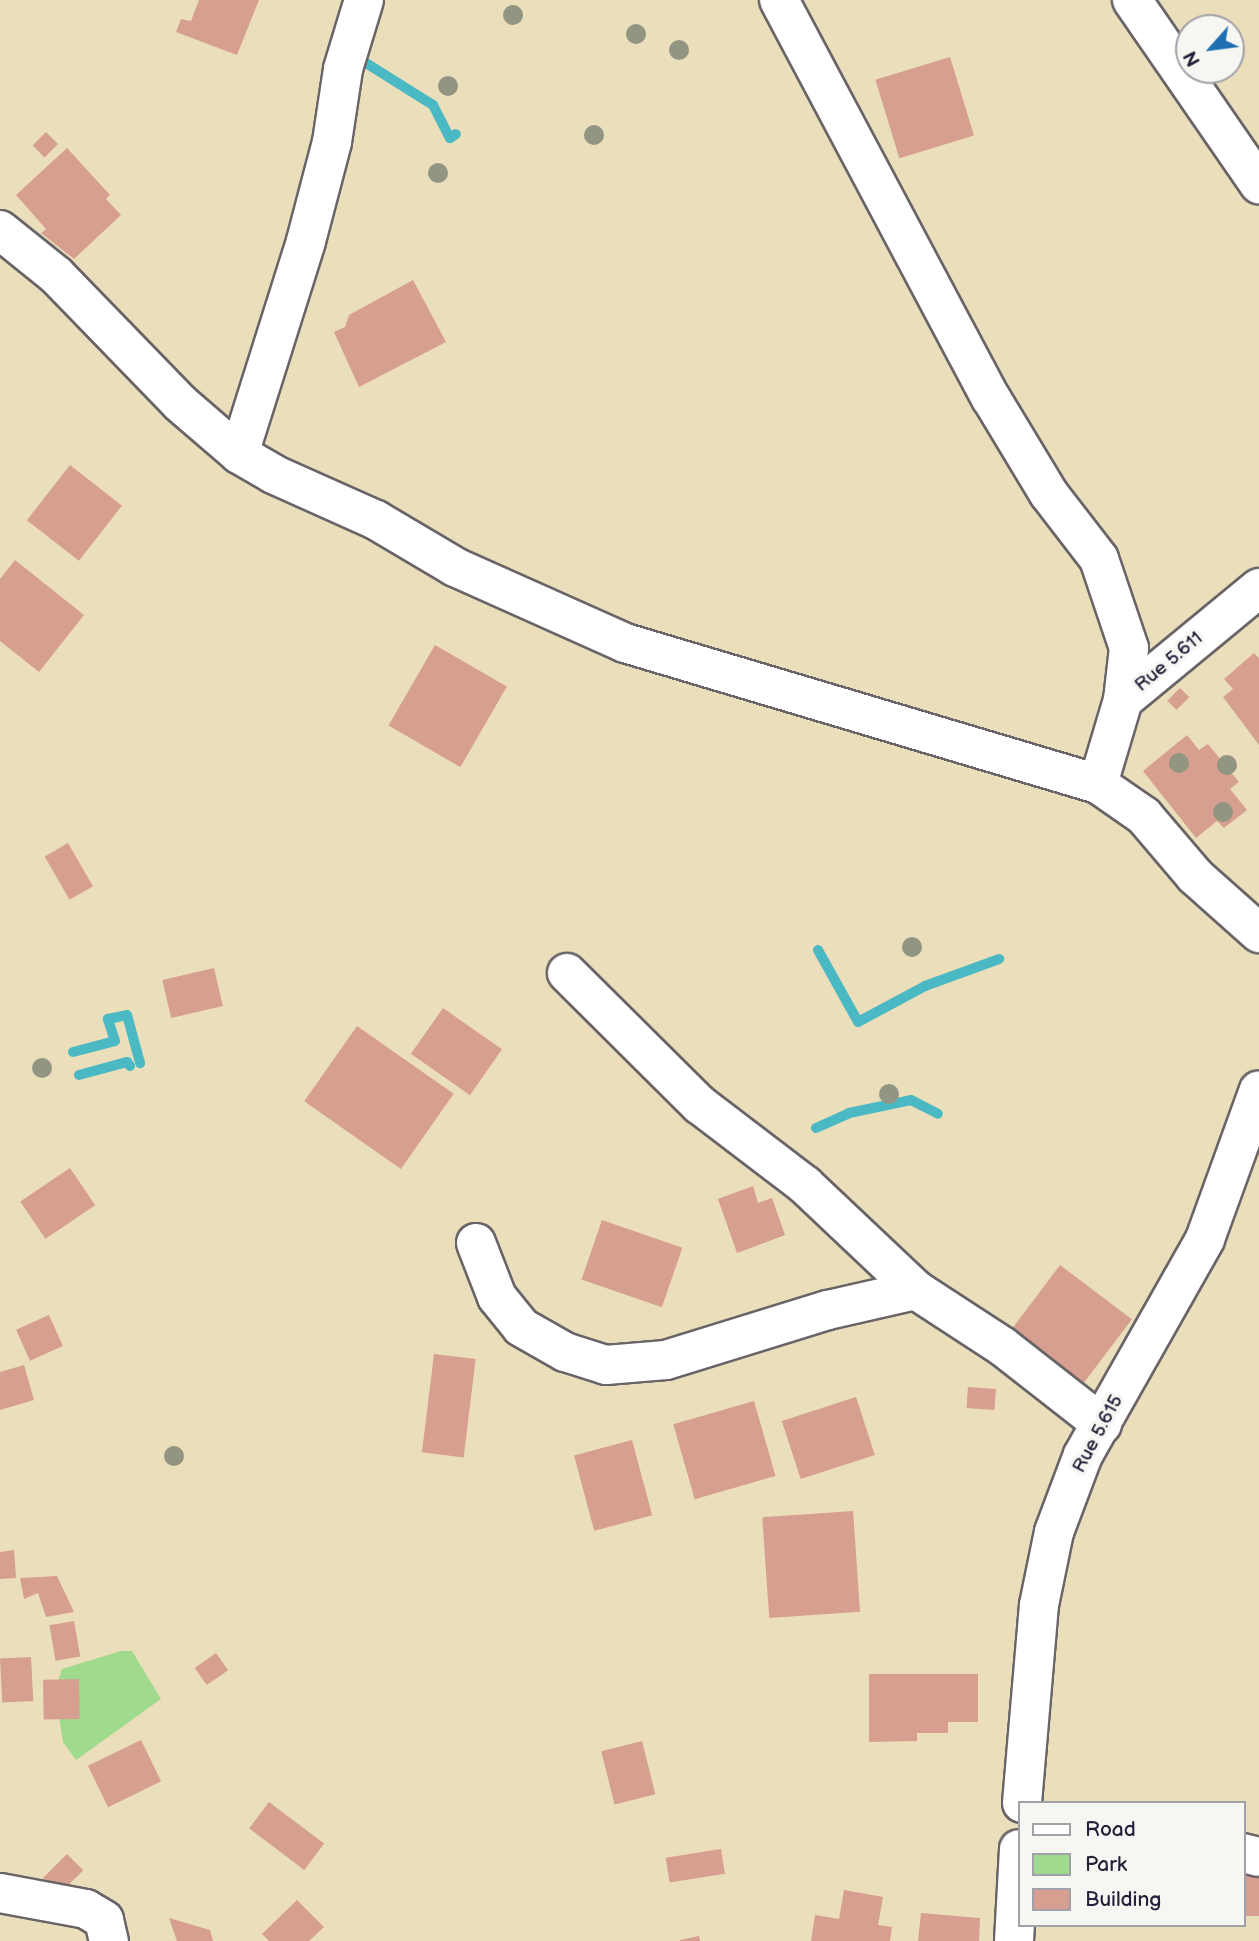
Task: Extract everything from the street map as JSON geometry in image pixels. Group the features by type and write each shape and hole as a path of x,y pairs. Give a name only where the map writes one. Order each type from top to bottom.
{"street":[{"path":"239,454 306,241 332,142 343,69 364,0"},
{"path":"779,0 991,398 1049,494 1100,559 1129,648 1123,700"},
{"path":"1132,0 1259,184"},
{"path":"0,229 55,275 180,403 239,454 273,474 376,520 455,567 625,643 1098,784 1144,816 1195,876 1259,933"},
{"name":"Rue 5.611","path":"1098,784 1123,700 1259,588"},
{"path":"566,973 700,1105 805,1185 916,1290 1002,1346 1102,1424"},
{"name":"Rue 5.615","path":"1022,1801 1039,1605 1054,1532 1083,1455 1205,1240 1259,1090"},
{"path":"476,1243 497,1297 521,1326 565,1352 606,1365 666,1360 828,1310 916,1290"},
{"path":"1014,1941 1018,1867"},
{"path":"0,1893 86,1909 104,1920 109,1941"}],"green space":[{"path":"121,1651 132,1651 161,1699 76,1760 63,1742 55,1691 62,1669"}],"building":[{"path":"199,0 259,0 237,55 176,32 181,19 191,21"},
{"path":"950,57 974,135 899,158 875,80"},
{"path":"46,132 58,144 45,157 33,145"},
{"path":"67,148 110,195 106,199 121,215 74,259 41,233 46,229 16,195"},
{"path":"413,280 446,342 359,387 334,332 345,327 349,315"},
{"path":"70,465 122,506 79,561 27,520"},
{"path":"15,560 84,615 39,672 0,641 0,579"},
{"path":"435,645 507,686 460,767 388,726"},
{"path":"1254,653 1259,658 1259,745 1223,697 1233,689 1224,679"},
{"path":"1180,688 1189,697 1176,710 1167,701"},
{"path":"1187,735 1199,750 1208,744 1239,782 1230,789 1247,810 1224,828 1217,821 1196,838 1143,771"},
{"path":"68,843 93,886 70,900 45,856"},
{"path":"214,968 223,1006 171,1018 162,980"},
{"path":"443,1008 502,1049 470,1095 411,1054"},
{"path":"357,1026 454,1094 401,1169 304,1101"},
{"path":"70,1168 95,1205 45,1239 20,1202"},
{"path":"753,1186 758,1203 772,1198 785,1235 737,1253 718,1199"},
{"path":"602,1220 682,1248 662,1307 581,1280"},
{"path":"1060,1265 1132,1319 1081,1387 1009,1333"},
{"path":"49,1315 63,1346 30,1361 16,1330"},
{"path":"434,1354 476,1359 464,1457 422,1452"},
{"path":"24,1365 34,1400 0,1410 0,1372"},
{"path":"968,1387 996,1389 994,1410 967,1408"},
{"path":"856,1397 875,1455 801,1479 782,1421"},
{"path":"754,1401 775,1476 695,1499 673,1424"},
{"path":"632,1440 652,1515 594,1531 574,1456"},
{"path":"853,1511 860,1612 769,1618 762,1517"},
{"path":"14,1550 16,1578 0,1579 0,1552"},
{"path":"57,1576 74,1612 46,1617 38,1593 24,1599 20,1578"},
{"path":"74,1621 80,1656 56,1661 49,1625"},
{"path":"216,1653 228,1670 207,1685 195,1668"},
{"path":"31,1657 33,1701 2,1703 0,1659"},
{"path":"869,1674 978,1674 978,1722 948,1722 948,1733 917,1733 917,1741 869,1742"},
{"path":"79,1679 80,1719 44,1720 43,1680"},
{"path":"141,1740 161,1781 108,1807 88,1766"},
{"path":"642,1741 655,1794 615,1805 601,1751"},
{"path":"269,1802 324,1844 304,1870 249,1828"},
{"path":"721,1849 725,1874 670,1882 666,1858"},
{"path":"67,1854 83,1870 59,1894 43,1878"},
{"path":"1245,1872 1259,1872 1259,1916 1245,1916"},
{"path":"844,1890 883,1897 878,1925 892,1927 890,1941 811,1941 815,1915 839,1919"},
{"path":"297,1900 324,1927 309,1941 269,1941 262,1934"},
{"path":"921,1913 980,1918 979,1941 918,1941"},
{"path":"169,1918 210,1930 213,1941 177,1941"},
{"path":"699,1936 700,1941 680,1941 680,1940"}],"waterway":[{"path":"366,63 433,105 450,138 456,134"},
{"path":"818,950 858,1022 925,986 999,959"},
{"path":"73,1052 115,1041 108,1019 127,1015 140,1063"},
{"path":"79,1075 127,1062 130,1066"},
{"path":"816,1128 849,1113 911,1100 938,1114"}]}
